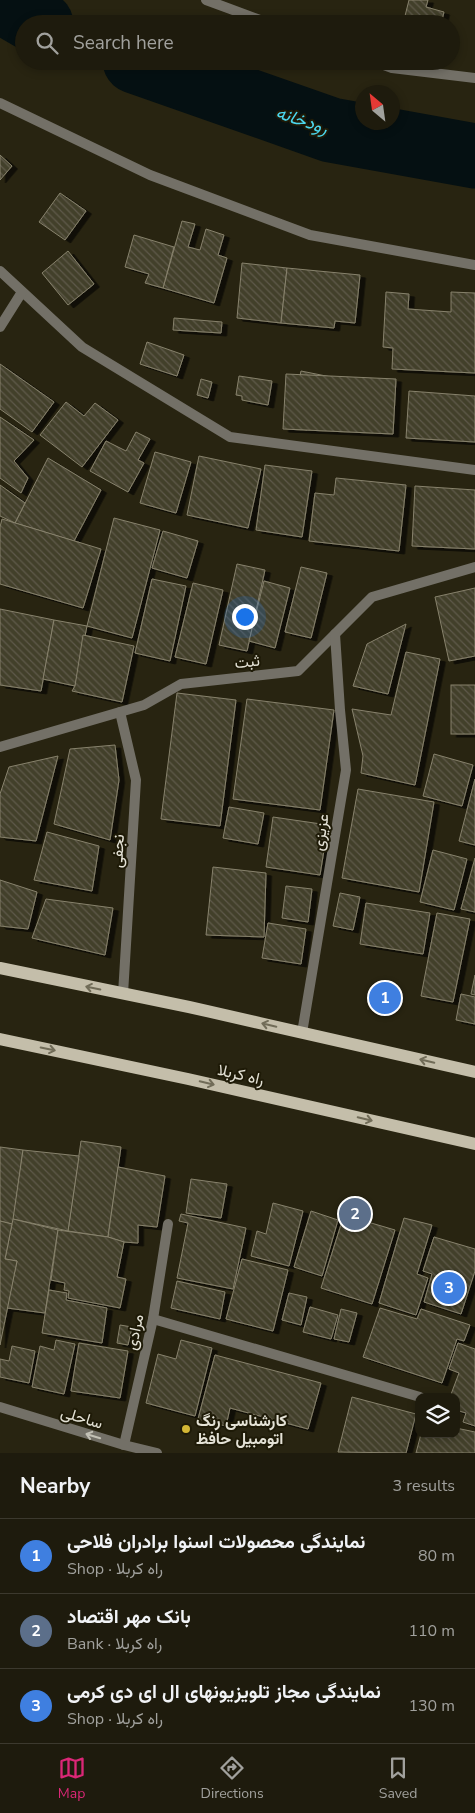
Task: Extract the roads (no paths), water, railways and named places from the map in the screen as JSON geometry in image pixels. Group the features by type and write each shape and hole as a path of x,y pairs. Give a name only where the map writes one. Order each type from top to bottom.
{"main road":[{"path":"0,968 475,1072"},
{"name":"راه کربلا","path":"0,1039 188,1079 475,1144"}],"street":[{"path":"206,0 246,15"},
{"path":"409,70 475,78"},
{"path":"0,103 150,175 310,235 475,265"},
{"path":"0,271 82,347 230,437 475,470"},
{"path":"0,328 22,292"},
{"name":"ثبت","path":"0,747 144,705 181,684 298,671 372,597 475,566"},
{"name":"عزیزی","path":"302,1033 346,770 335,634"},
{"name":"نجفی","path":"120,712 136,780 123,994"},
{"name":"مرادی","path":"124,1445 153,1319 168,1224"},
{"path":"153,1319 415,1396"},
{"name":"ساحلی","path":"0,1407 124,1445 157,1453"}],"waterway":[{"name":"رودخانه","path":"0,0 26,15"},
{"name":"رودخانه","path":"161,70 331,130 475,156"}],"place":[{"name":"نمایندگی محصولات اسنوا برادران فلاحی","path":"385,998"},
{"name":"بانک مهر اقتصاد","path":"355,1214"},
{"name":"نمایندگی مجاز تلویزیونهای ال ای دی کرمی","path":"449,1288"},
{"name":"کارشناسی رنگ اتومبیل حافظ","path":"186,1429"}]}
